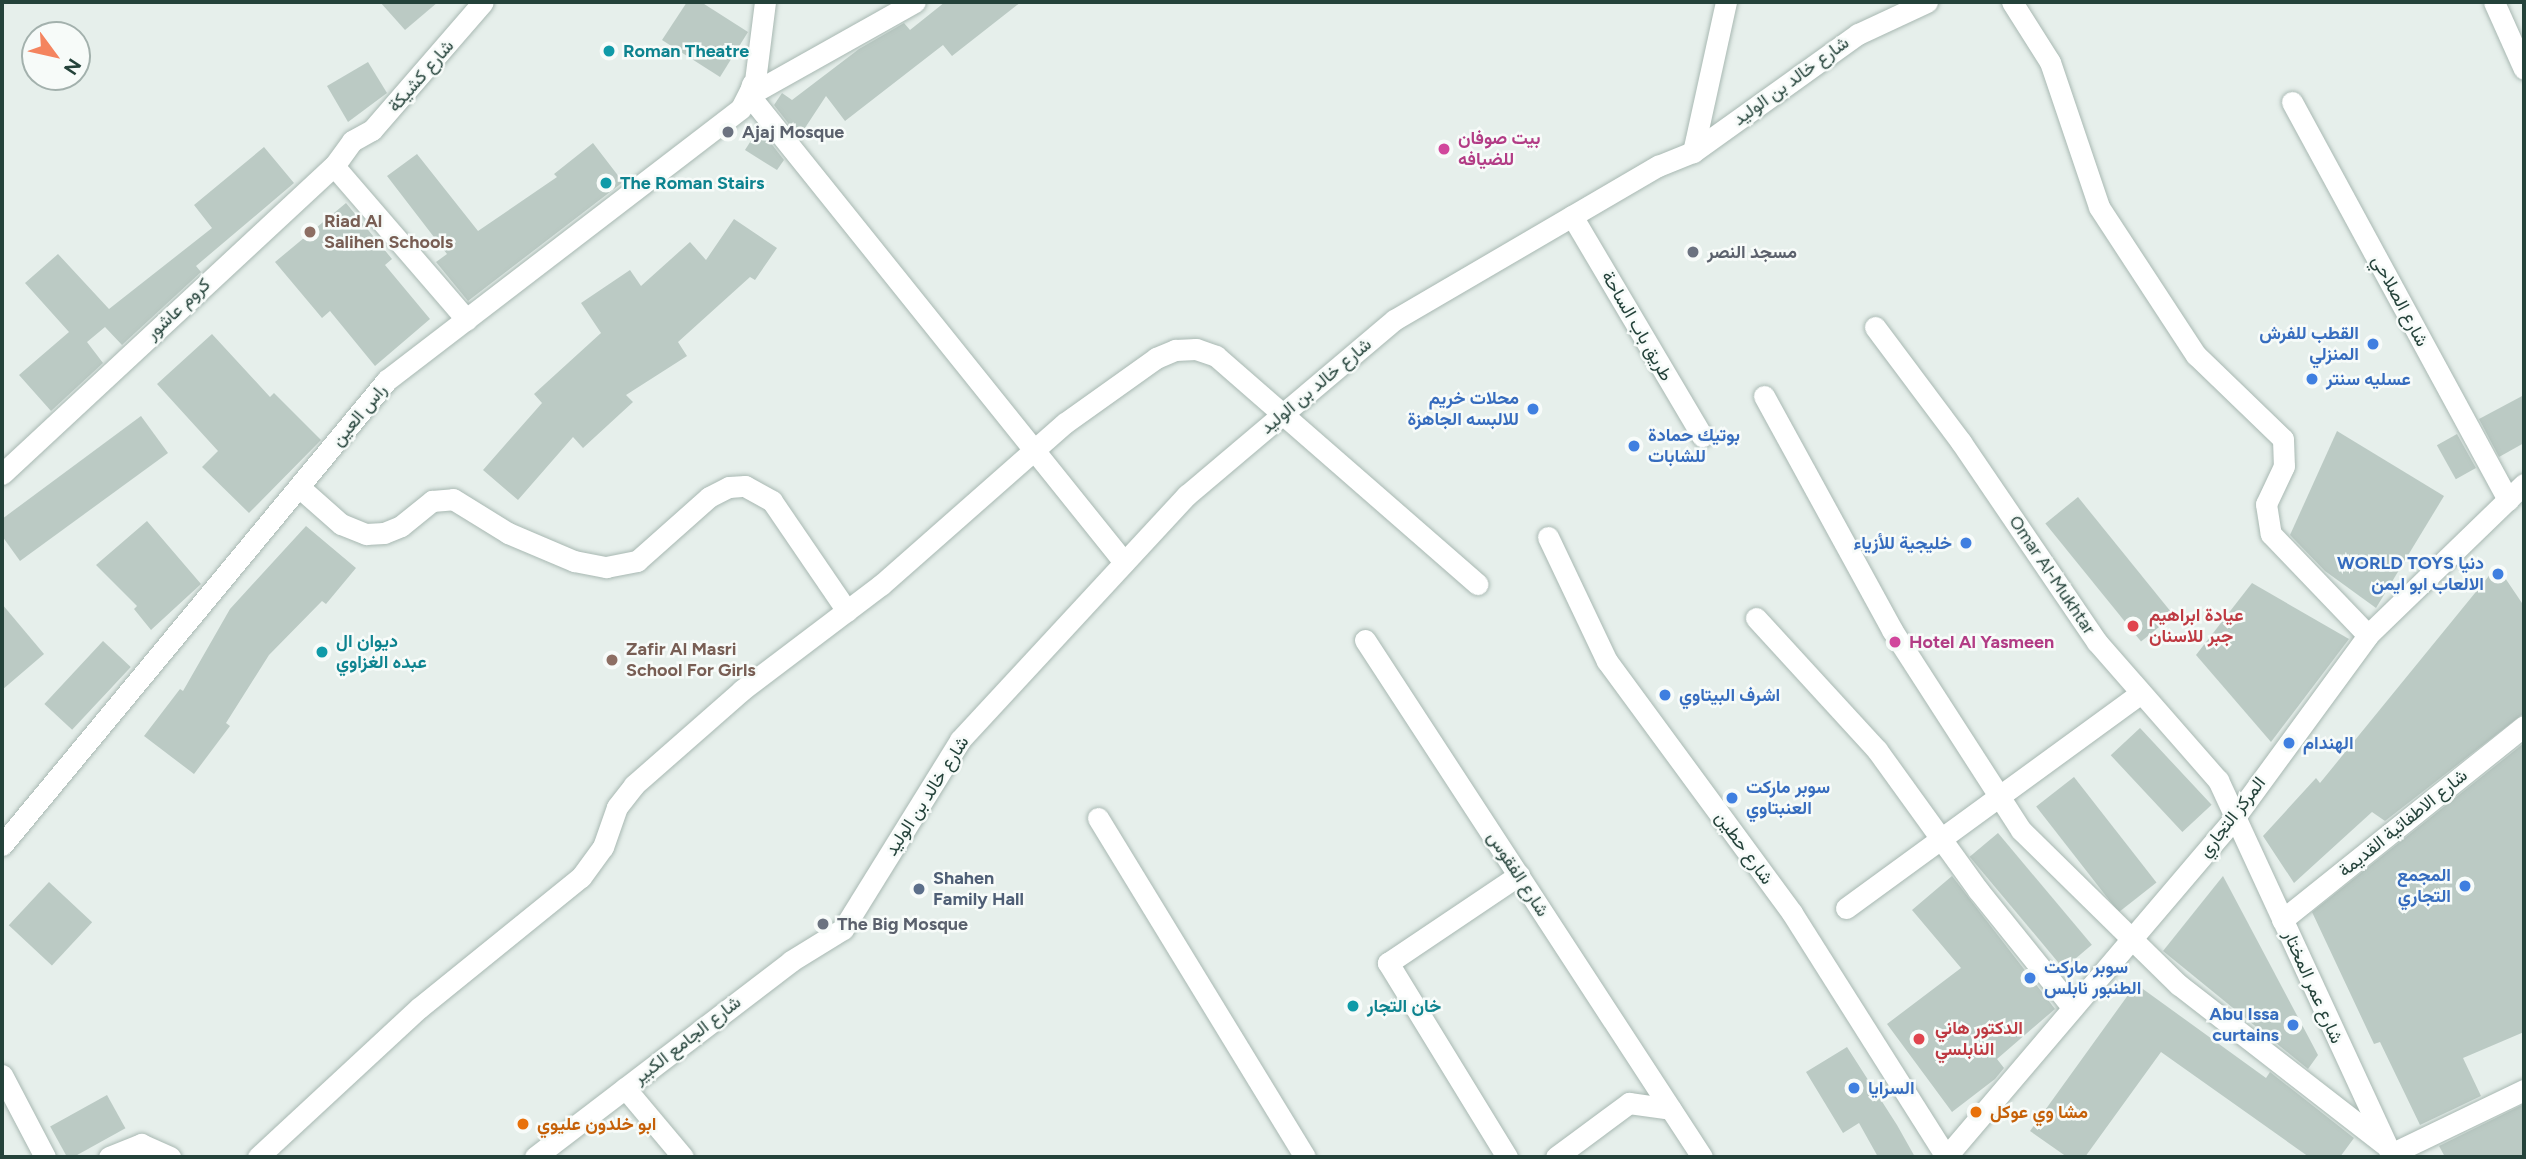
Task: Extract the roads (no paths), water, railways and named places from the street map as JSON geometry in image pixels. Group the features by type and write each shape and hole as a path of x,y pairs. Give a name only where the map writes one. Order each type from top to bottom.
{"street":[{"name":"شارع كشيكة","path":"352,141 372,130 398,104 483,2"},
{"name":"راس العين","path":"2,845 387,380 729,120 749,95 757,70 765,2"},
{"path":"915,2 749,95 1124,562"},
{"path":"1693,152 1726,2"},
{"name":"شارع خالد بن الوليد","path":"843,929 961,740 1187,495 1394,320 1658,166 1693,152 1858,34 1927,2"},
{"path":"2012,2 2050,62 2099,206 2196,355 2283,439 2284,466 2266,505 2270,534 2368,635"},
{"path":"2494,2 2524,69"},
{"name":"شارع الصلاحي","path":"2292,102 2508,500"},
{"name":"كروم عاشور","path":"2,474 334,166 352,141"},
{"path":"334,166 467,320"},
{"name":"طريق باب الساحة","path":"1572,216 1702,436"},
{"name":"Omar Al-Mukhtar","path":"1875,327 1961,442 2097,642 2218,780 2235,817"},
{"path":"258,1157 419,1008 581,877 603,847 617,807 634,785 742,690 847,611 1034,450 1133,374 1175,350 1196,349 1216,356 1280,416 1477,584"},
{"path":"1764,396 1892,630 2021,830 2179,985 2389,1152 2524,1090"},
{"name":"المركز التجاري","path":"1946,1157 2235,817 2368,635 2524,484"},
{"path":"299,488 341,524 366,534 393,530 432,501 453,499 544,549 606,567 637,561 709,497 729,487 745,486 772,501 847,611"},
{"name":"شارع حطين","path":"1548,537 1607,661 1792,913 1946,1157"},
{"path":"1756,618 1877,750 1941,838 2073,1008"},
{"name":"شارع الفقوس","path":"1365,640 1702,1157"},
{"path":"1846,908 2141,693"},
{"name":"شارع الاطفائية القديمة","path":"2282,920 2524,726"},
{"name":"شارع عمر المختار","path":"2235,817 2389,1152"},
{"path":"1098,818 1306,1157"},
{"path":"1507,1157 1388,963 1519,875"},
{"name":"شارع الجامع الكبير","path":"535,1157 791,961 843,929"},
{"path":"2,1075 45,1157"},
{"path":"625,1088 683,1157"},
{"path":"1556,1157 1629,1103 1671,1109"},
{"path":"109,1157 141,1144 170,1157"}],"place":[{"name":"Roman Theatre","path":"609,51"},
{"name":"Ajaj Mosque","path":"728,132"},
{"name":"بيت صوفان للضيافه","path":"1444,149"},
{"name":"The Roman Stairs","path":"606,183"},
{"name":"Riad Al Salihen Schools","path":"310,232"},
{"name":"مسجد النصر","path":"1693,252"},
{"name":"القطب للفرش المنزلي","path":"2373,344"},
{"name":"عسليه سنتر","path":"2312,379"},
{"name":"محلات خريم للالبسه الجاهزة","path":"1533,409"},
{"name":"بوتيك حمادة للشابات","path":"1634,446"},
{"name":"خليجية للأزياء","path":"1966,543"},
{"name":"WORLD TOYS دنيا الالعاب ابو ايمن","path":"2498,574"},
{"name":"عيادة ابراهيم جبر للاسنان","path":"2133,626"},
{"name":"Hotel Al Yasmeen","path":"1895,642"},
{"name":"ديوان ال عبده الغزاوي","path":"322,652"},
{"name":"Zafir Al Masri School For Girls","path":"612,660"},
{"name":"اشرف البيتاوي","path":"1665,695"},
{"name":"الهندام","path":"2289,743"},
{"name":"سوبر ماركت العنبتاوي","path":"1732,798"},
{"name":"المجمع التجاري","path":"2465,886"},
{"name":"Shahen Family Hall","path":"919,889"},
{"name":"The Big Mosque","path":"823,924"},
{"name":"سوبر ماركت الطنبور نابلس","path":"2030,978"},
{"name":"خان التجار","path":"1353,1006"},
{"name":"Abu Issa curtains","path":"2293,1025"},
{"name":"الدكتور هاني النابلسي","path":"1919,1039"},
{"name":"السرايا","path":"1854,1088"},
{"name":"مشا وي عوكل","path":"1976,1112"},
{"name":"ابو خلدون عليوي","path":"523,1124"}]}
